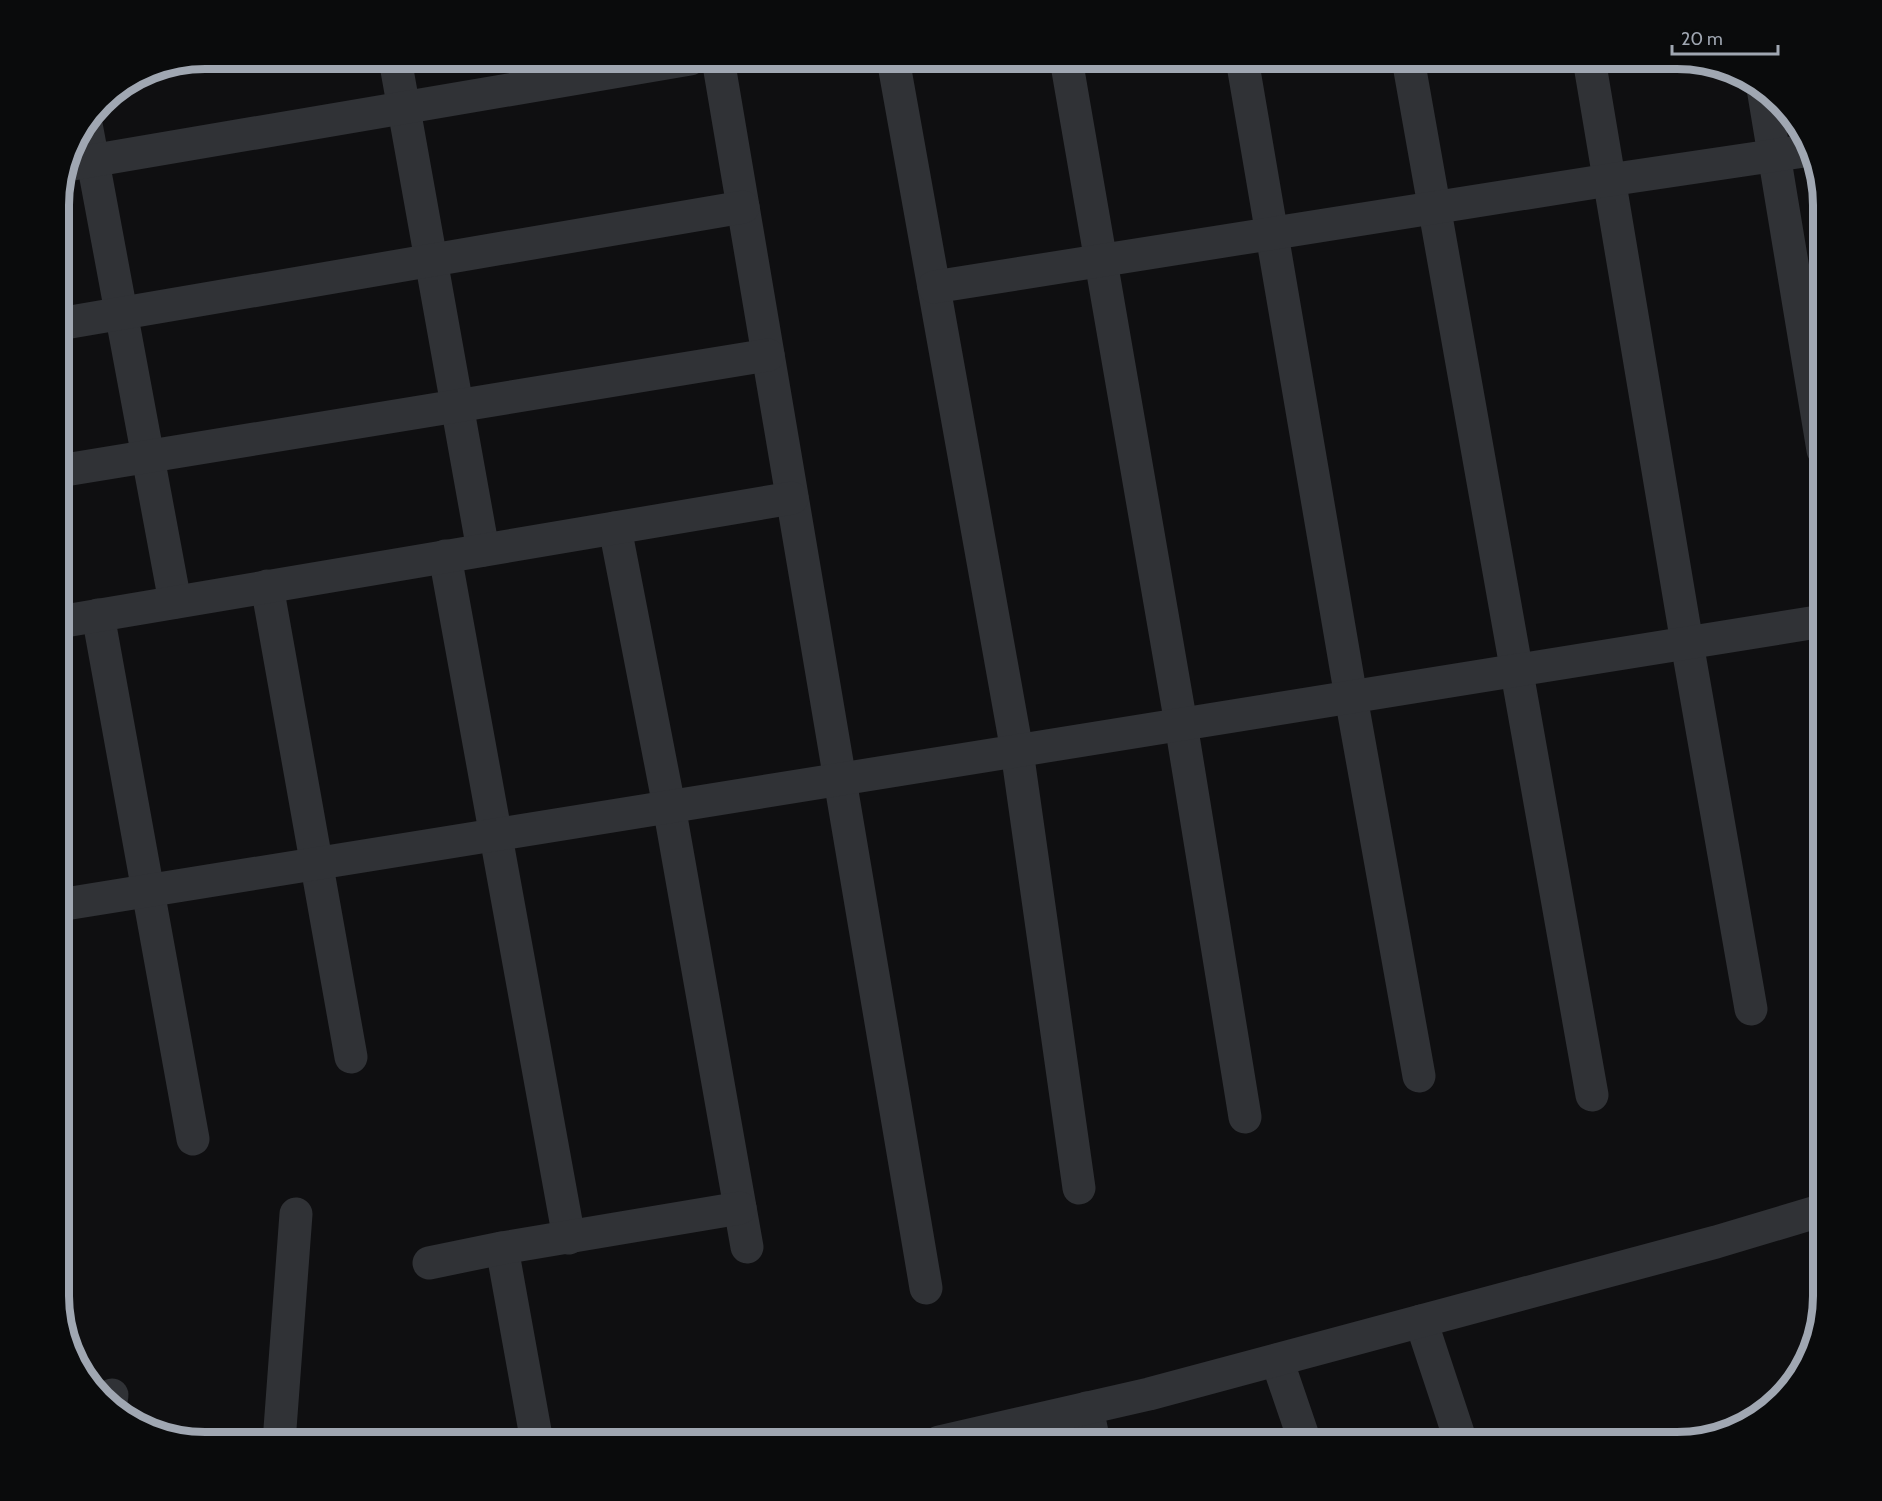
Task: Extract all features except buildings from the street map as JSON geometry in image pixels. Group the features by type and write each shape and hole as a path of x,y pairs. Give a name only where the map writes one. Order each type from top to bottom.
{"street":[{"path":"397,69 483,550"},
{"path":"80,163 627,69"},
{"path":"720,69 926,1288"},
{"path":"895,69 1017,751 1079,1188"},
{"path":"1068,69 1181,724 1245,1117"},
{"path":"1244,69 1419,1076"},
{"path":"1410,69 1592,1095"},
{"path":"1591,69 1751,1009"},
{"path":"1764,100 1813,387"},
{"path":"83,144 80,163 122,314 175,602"},
{"path":"934,287 1802,151"},
{"path":"69,322 743,207"},
{"path":"69,469 768,355"},
{"path":"69,620 792,498"},
{"path":"615,528 669,806 747,1247"},
{"path":"446,556 570,1238"},
{"path":"267,586 351,1057"},
{"path":"99,615 193,1139"},
{"path":"69,902 1813,623"},
{"path":"429,1263 502,1248 740,1208"},
{"path":"280,1432 296,1214"},
{"path":"986,1432 1277,1360 1813,1215"},
{"path":"502,1248 535,1432"},
{"path":"1421,1321 1457,1432"},
{"path":"1277,1360 1301,1432"},
{"path":"1087,1408 1092,1432"}]}
